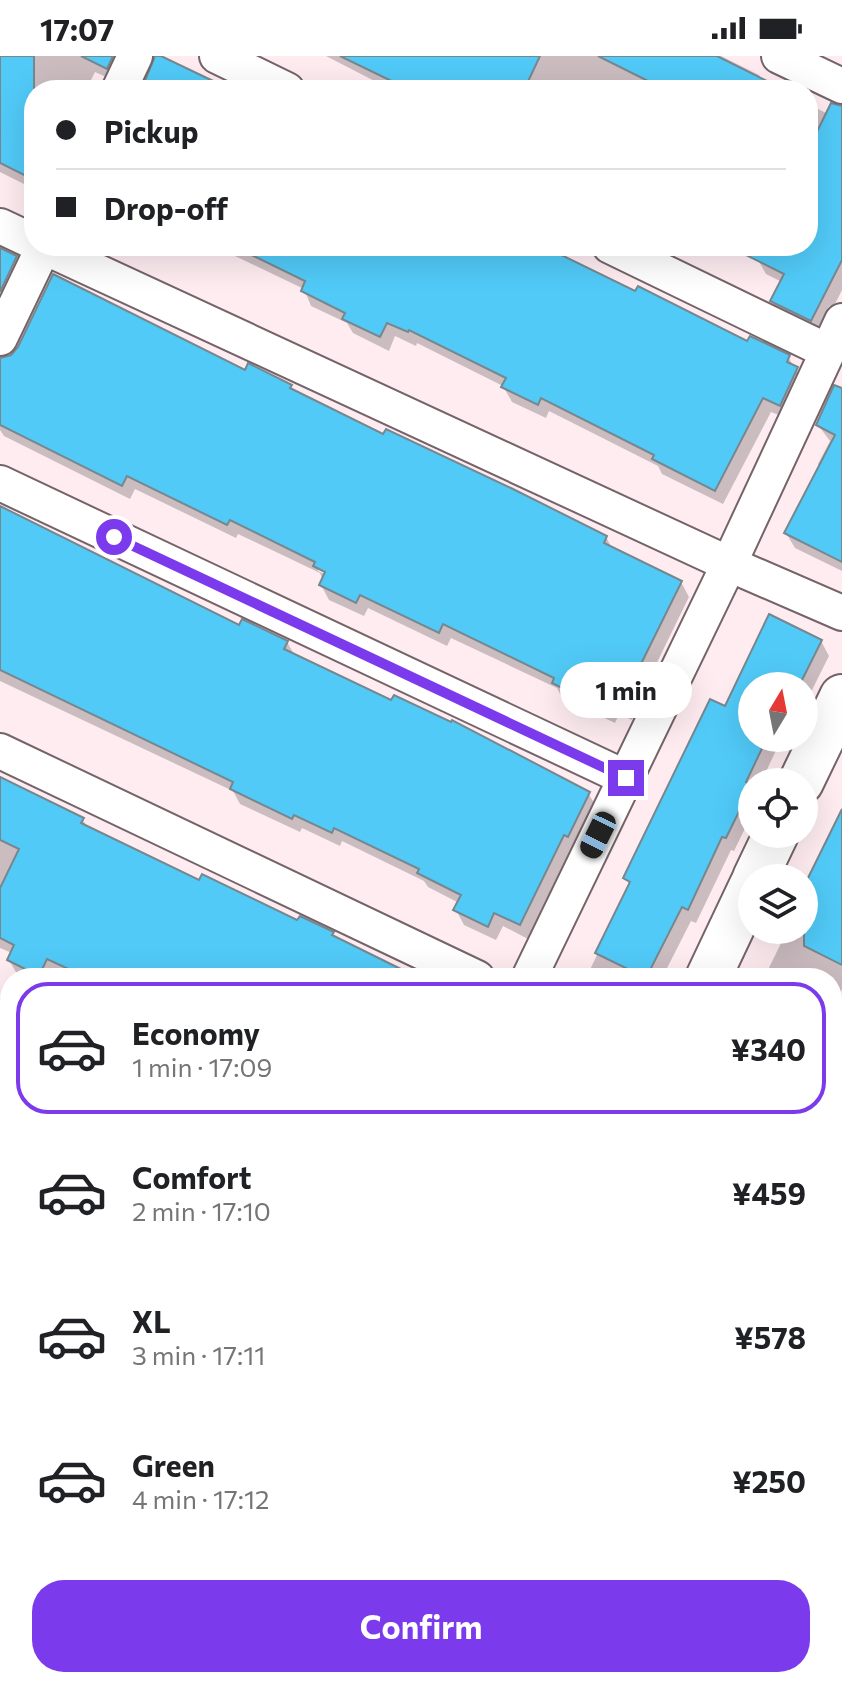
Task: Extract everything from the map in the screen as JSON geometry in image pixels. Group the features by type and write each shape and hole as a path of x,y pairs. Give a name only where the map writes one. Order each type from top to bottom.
{"street":[{"path":"124,80 135,56"},
{"path":"217,56 266,80"},
{"path":"779,56 842,86"},
{"path":"0,226 24,237"},
{"path":"0,338 38,256"},
{"path":"65,256 729,564 842,613"},
{"path":"631,256 827,351"},
{"path":"534,968 729,564 842,321"},
{"path":"0,483 626,778"},
{"path":"808,768 842,697"},
{"path":"0,751 456,968"},
{"path":"713,968 738,915"}],"building":[{"path":"0,56 34,56 34,80 24,80 24,175 0,163"},
{"path":"81,56 113,56 107,69"},
{"path":"155,56 161,56 211,80 145,80"},
{"path":"340,56 540,56 529,80 389,80"},
{"path":"598,56 717,56 765,80 646,80"},
{"path":"831,103 842,106 842,260 811,321 770,301 784,274 748,256 818,256 818,130"},
{"path":"0,248 17,256 0,292"},
{"path":"254,256 563,256 635,291 638,286 747,341 750,336 790,355 787,362 798,367 780,406 763,398 715,491 652,459 654,455 541,398 538,405 501,387 506,378 409,330 387,323 380,337 342,319 345,313 301,291 305,281"},
{"path":"53,274 245,370 248,363 292,385 290,388 383,434 386,429 513,489 607,536 604,543 682,581 623,707 611,701 607,710 552,683 554,678 443,624 439,633 360,595 356,603 319,585 325,572 313,566 315,562 230,520 227,525 127,476 122,486 0,425 0,358 11,355 18,347"},
{"path":"834,385 842,388 842,562 784,533 835,435 816,425"},
{"path":"0,506 239,625 242,619 288,641 284,649 391,700 394,695 452,720 590,792 568,837 564,835 520,925 494,913 488,927 453,910 461,895 417,873 419,869 334,828 332,833 294,815 292,819 230,789 233,782 0,670"},
{"path":"769,614 822,640 806,672 741,672"},
{"path":"738,679 738,752 760,752 753,768 738,768 738,814 726,838 722,837 688,910 682,907 651,968 626,968 595,953 630,882 623,878 710,699 725,706"},
{"path":"0,777 84,818 81,823 199,880 202,874 297,920 300,916 399,968 66,968 47,959 43,968 23,968 7,960 14,945 0,938 0,888 19,849 0,840"},
{"path":"842,809 842,965 804,946 818,944 818,864 815,864"}],"route":[{"path":"114,537 626,778"}]}
